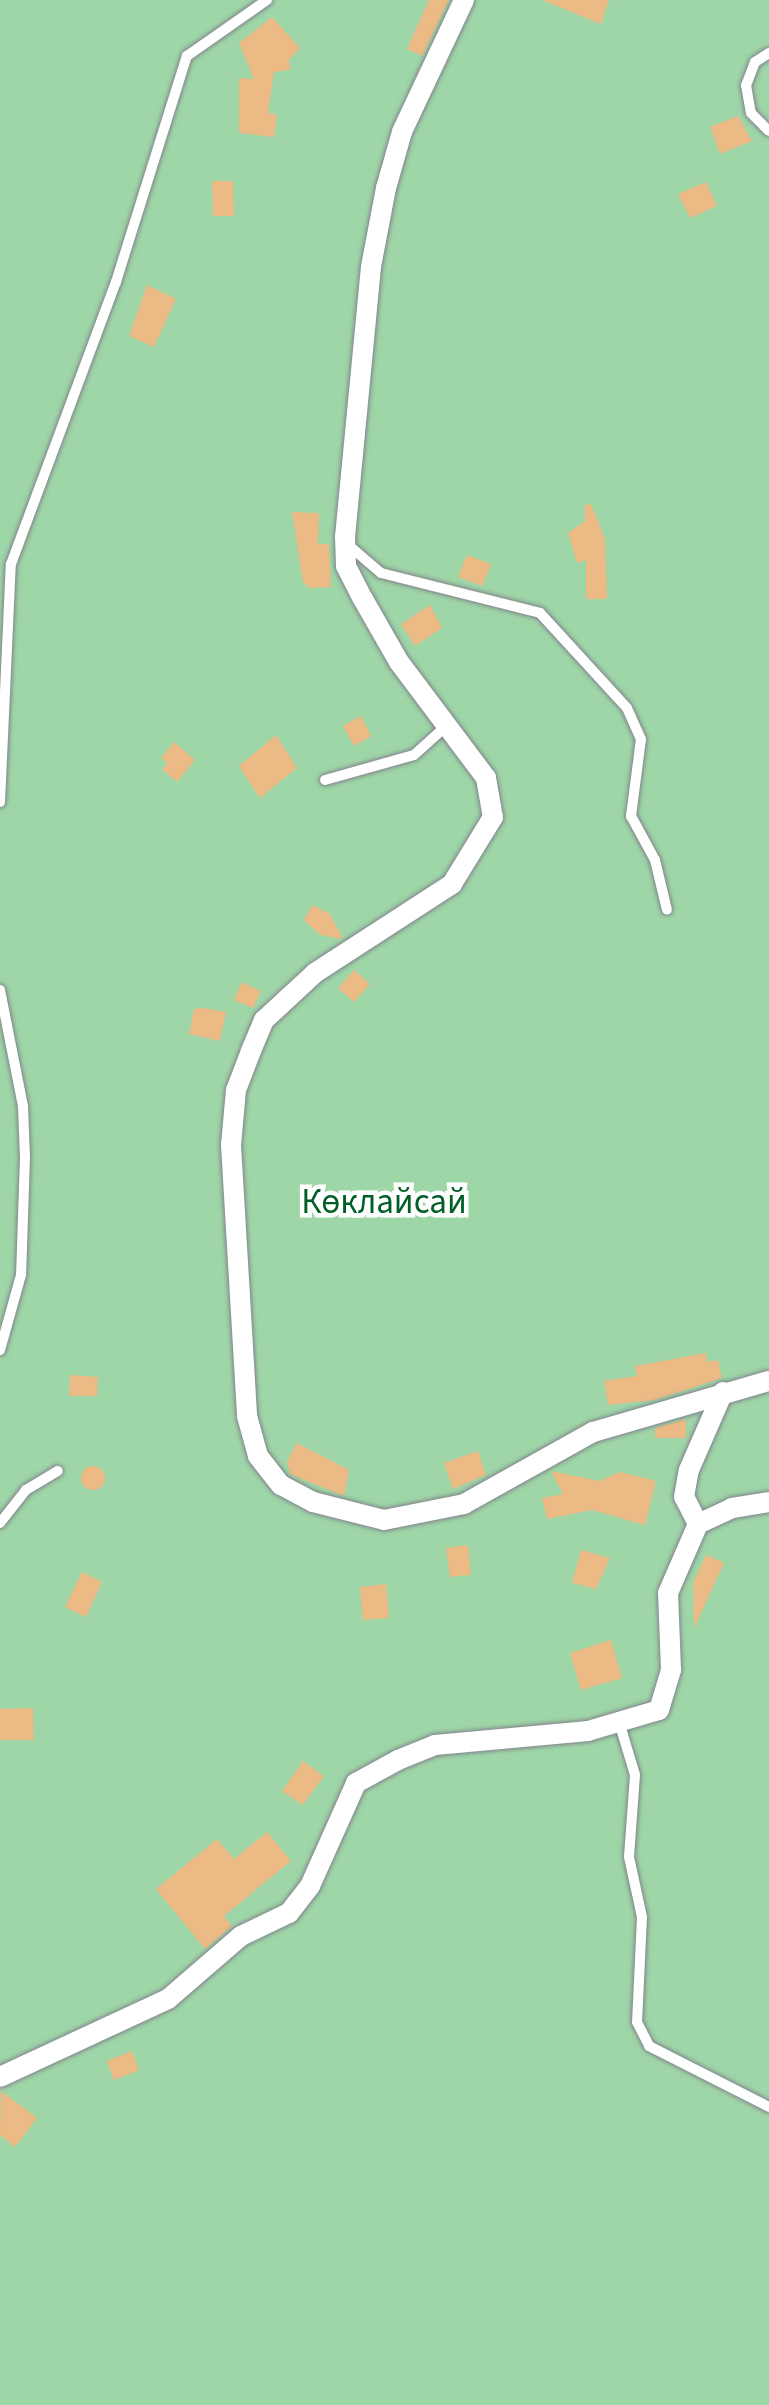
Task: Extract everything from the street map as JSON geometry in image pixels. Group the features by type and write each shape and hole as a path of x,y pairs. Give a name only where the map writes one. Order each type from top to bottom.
{"street":[{"path":"464,0 402,132 386,188 348,459 345,542 346,566 363,599 444,728 486,778 493,818 487,836 452,884 315,974 264,1020 236,1090 231,1145 240,1360 258,1456 282,1485 313,1502 384,1520 430,1514 464,1504 593,1432 769,1381"},
{"path":"698,1524 684,1497 688,1470 723,1392"},
{"path":"0,2077 168,1999 241,1936 289,1913 310,1886 356,1783 435,1745 620,1725 659,1710 671,1670 668,1593 698,1524 732,1508 769,1502"}],"lane":[{"path":"0,802 10,564 116,282 187,56 266,0"},
{"path":"769,53 755,62 746,85 750,114 769,131"},
{"path":"345,542 394,578 540,613 627,708 641,739 631,816 654,860 667,910"},
{"path":"325,780 414,755 444,728"},
{"path":"0,990 23,1106 25,1157 21,1275 0,1350"},
{"path":"0,1524 26,1490 58,1471"},
{"path":"620,1725 635,1774 628,1856 642,1917 637,2022 649,2046 769,2107"}],"green space":[{"name":"Көклайсай","path":"0,0 769,0 769,2405 0,2405"}],"building":[{"path":"429,0 449,0 422,56 407,49"},
{"path":"542,0 609,0 601,24"},
{"path":"272,17 300,48 289,60 290,70 274,72 268,113 277,115 274,137 239,133 239,78 254,79 239,43"},
{"path":"738,116 752,141 720,154 710,127"},
{"path":"212,181 233,181 234,216 213,216"},
{"path":"706,182 717,206 690,218 678,194"},
{"path":"147,285 176,299 154,347 129,336"},
{"path":"591,504 605,539 607,599 586,599 586,560 577,563 568,533 585,521 585,505"},
{"path":"292,512 319,513 318,544 329,544 331,587 309,588 303,582"},
{"path":"467,555 491,564 482,586 458,577"},
{"path":"430,605 442,628 415,646 401,624"},
{"path":"361,716 371,736 354,746 343,726"},
{"path":"276,735 297,768 260,798 239,766"},
{"path":"174,742 195,760 177,782 162,769 168,763 161,758"},
{"path":"312,905 330,914 343,939 320,935 304,920"},
{"path":"354,970 370,984 354,1002 338,988"},
{"path":"242,982 261,991 253,1008 234,1000"},
{"path":"194,1009 226,1012 220,1041 189,1034"},
{"path":"706,1353 707,1362 718,1360 722,1378 655,1400 608,1405 604,1381 637,1376 635,1366"},
{"path":"70,1375 98,1377 97,1396 69,1396"},
{"path":"686,1419 686,1438 655,1438 655,1428"},
{"path":"297,1443 349,1470 344,1496 290,1474 287,1461"},
{"path":"478,1451 486,1475 453,1489 444,1463"},
{"path":"88,1466 98,1466 105,1478 98,1490 88,1490 81,1483 81,1473"},
{"path":"551,1471 599,1481 620,1472 656,1481 645,1525 592,1510 547,1519 542,1498 563,1494"},
{"path":"468,1545 471,1575 450,1577 446,1548"},
{"path":"581,1550 610,1558 596,1589 572,1583"},
{"path":"706,1555 724,1563 694,1628 693,1583"},
{"path":"82,1572 102,1582 86,1617 65,1607"},
{"path":"386,1584 389,1618 363,1620 360,1587"},
{"path":"611,1640 622,1678 581,1690 570,1653"},
{"path":"33,1708 34,1740 0,1740 0,1709"},
{"path":"303,1761 324,1776 303,1805 282,1791"},
{"path":"267,1832 291,1861 224,1916 232,1926 205,1949 156,1889 217,1839 234,1859"},
{"path":"132,2051 139,2070 114,2080 107,2061"},
{"path":"1,2091 37,2118 15,2147 0,2135"}]}
